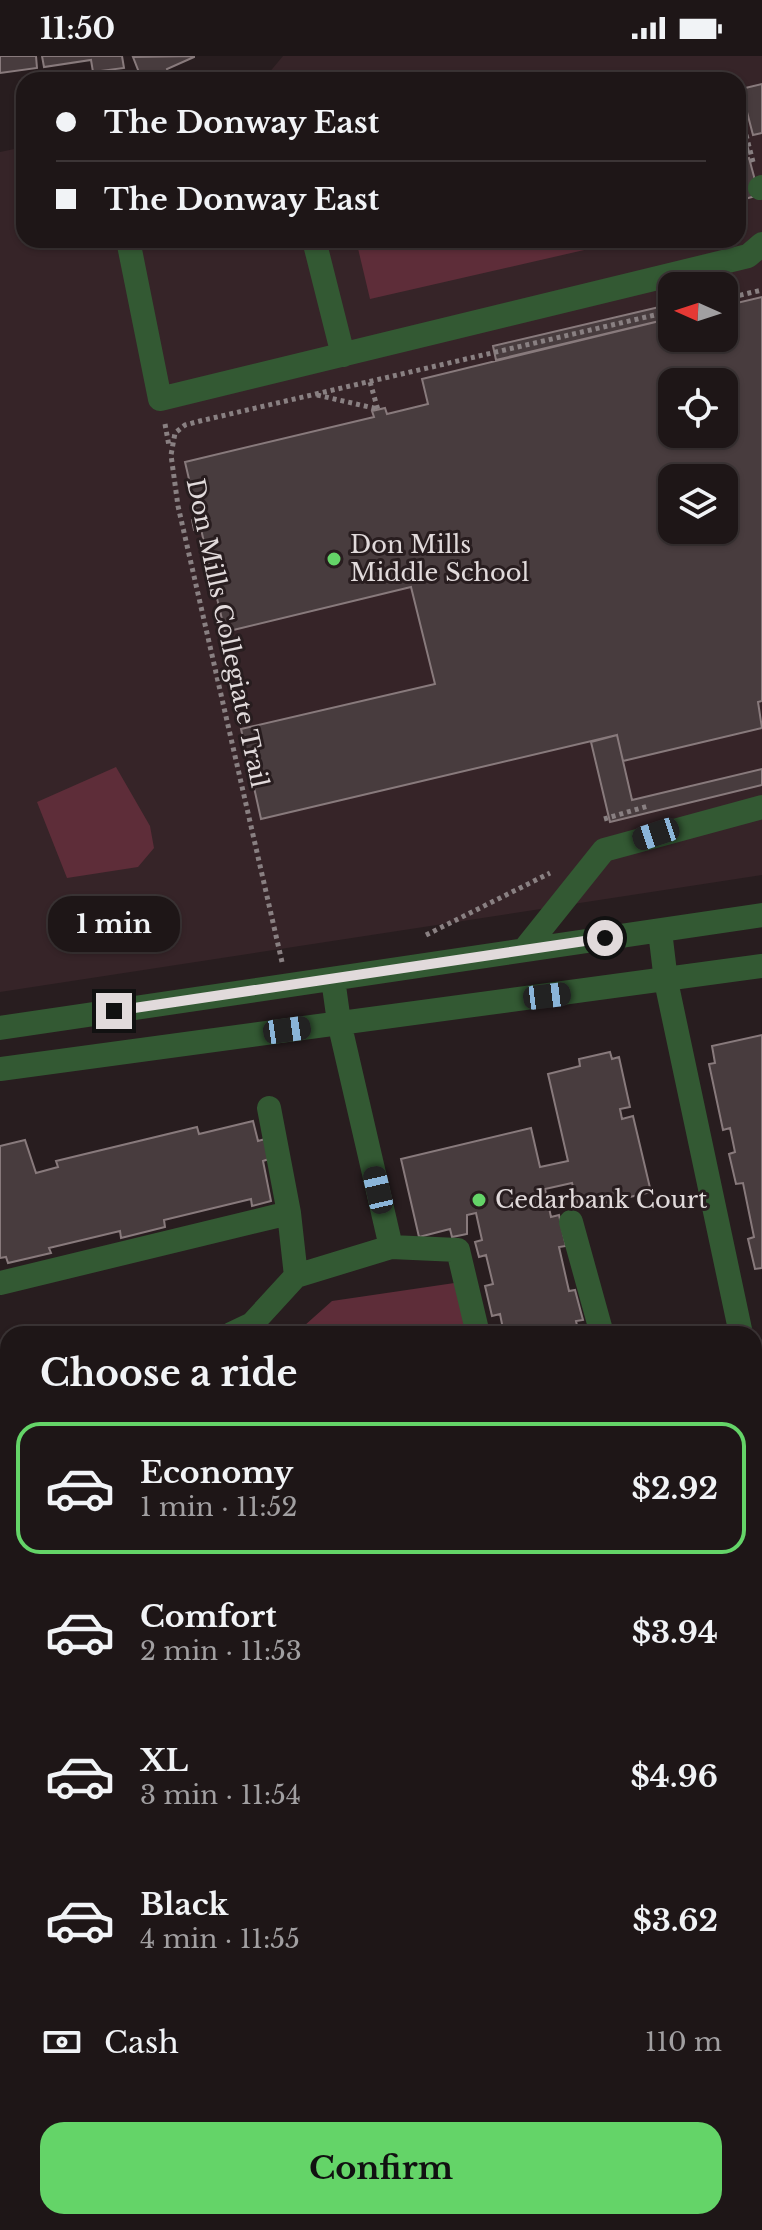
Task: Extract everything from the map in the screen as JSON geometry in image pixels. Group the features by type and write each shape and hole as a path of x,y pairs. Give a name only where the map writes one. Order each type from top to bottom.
{"street":[{"path":"130,248 160,399 748,256 762,244"},
{"path":"316,248 343,355"},
{"path":"524,950 604,850 762,807"},
{"path":"0,1028 762,915"},
{"path":"660,931 666,981 739,1326"},
{"path":"0,1069 762,966"},
{"path":"333,979 339,1022 391,1247"},
{"path":"269,1108 289,1213 296,1276"},
{"path":"0,1283 289,1213"},
{"path":"571,1222 600,1326"},
{"path":"246,1326 296,1276 391,1247 458,1250 476,1326"}],"path":[{"path":"746,141 761,188"},
{"path":"738,296 762,290"},
{"name":"Don Mills Collegiate Trail","path":"283,966 181,518 171,455 174,435 185,425 658,314"},
{"path":"312,394 378,409 370,382"}],"shaded area":[{"name":"Don Mills Middle School","path":"283,56 762,56 762,875 0,992 0,152 16,149 16,248 746,248 746,72 270,72"},
{"path":"358,248 593,248 370,299"},
{"path":"116,767 150,826 154,848 138,867 67,878 37,802"},
{"path":"468,1281 476,1326 304,1326 332,1301"}],"building":[{"path":"0,56 36,56 37,68 0,73"},
{"path":"42,56 122,56 124,68 93,72 91,60 44,67"},
{"path":"194,56 167,69 168,72 139,72 133,57"},
{"path":"762,84 762,133 753,135 746,108 746,88"},
{"path":"749,158 759,195 746,199 746,159"},
{"path":"762,297 762,701 758,702 762,728 623,761 617,735 261,819 241,729 435,684 411,587 225,632 216,594 210,596 207,584 213,582 201,529 194,530 192,520 198,518 185,462 374,417 372,411 385,408 387,414 428,404 422,379 658,321 658,352 738,352 738,303"},
{"path":"658,307 658,321 496,360 493,346"},
{"path":"617,735 632,800 762,769 762,785 610,822 591,742"},
{"path":"762,1035 762,1268 755,1269 748,1239 754,1237 743,1183 736,1184 729,1154 735,1152 730,1128 723,1130 709,1064 715,1063 712,1046"},
{"name":"Cedarbank Court","path":"610,1052 612,1059 619,1057 630,1107 620,1109 622,1119 633,1116 651,1192 579,1209 572,1183 545,1189 551,1217 559,1215 566,1246 559,1247 569,1291 575,1290 583,1320 576,1321 577,1326 502,1326 500,1314 492,1316 485,1286 493,1284 486,1255 479,1257 475,1242 482,1240 476,1213 467,1215 467,1234 452,1237 450,1229 419,1237 401,1159 531,1128 540,1167 568,1161 548,1074 580,1066 579,1059"},
{"path":"253,1121 258,1141 265,1139 269,1159 263,1161 271,1201 252,1206 251,1199 164,1220 165,1227 121,1238 120,1231 49,1248 51,1253 8,1263 6,1257 0,1258 0,1146 25,1140 36,1173 58,1167 56,1161 197,1127 199,1134"}],"place":[{"name":"Don Mills Middle School","path":"334,559"},
{"name":"Cedarbank Court","path":"479,1200"}],"route":[{"path":"114,1011 605,938"}]}
